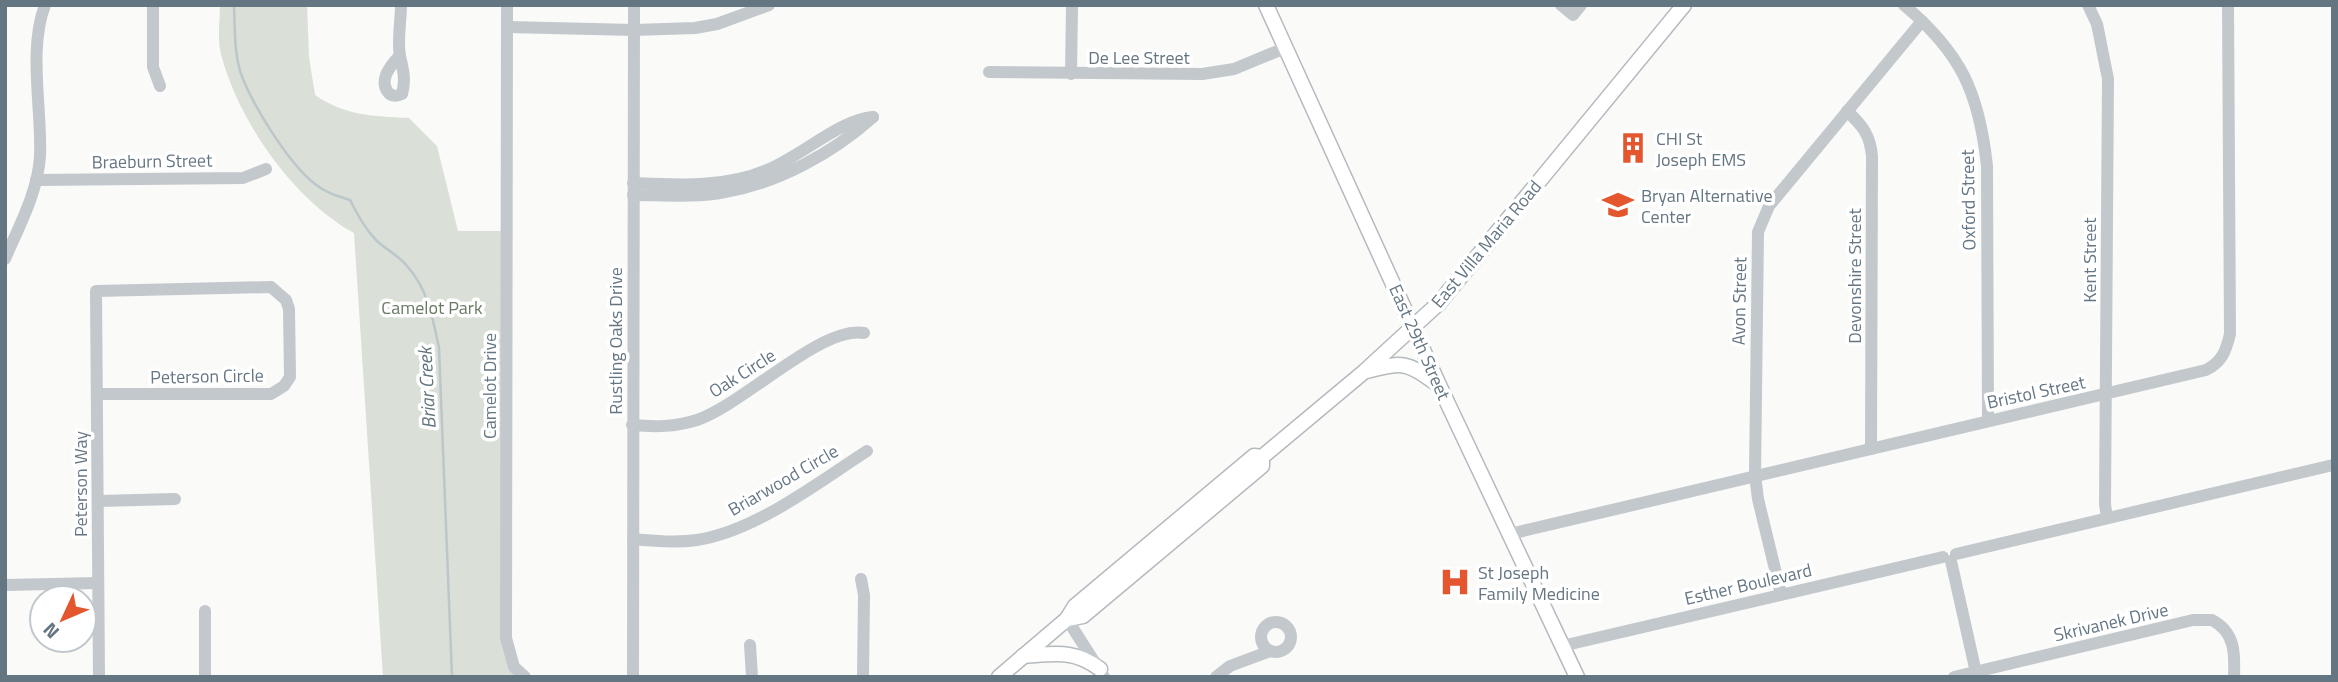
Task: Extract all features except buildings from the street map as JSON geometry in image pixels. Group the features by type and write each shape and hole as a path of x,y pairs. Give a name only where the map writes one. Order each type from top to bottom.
{"main road":[{"name":"East 29th Street","path":"1266,5 1439,385 1576,676"},
{"name":"East Villa Maria Road","path":"999,677 1067,620 1083,616 1262,466 1262,457 1365,371 1439,303 1684,5"},
{"path":"1365,371 1396,364 1408,365 1439,385"},
{"path":"1023,656 1073,654 1086,659 1102,673"}],"street":[{"path":"5,259 36,180 40,145 38,39 45,5"},
{"path":"153,5 153,67 160,86"},
{"path":"400,55 401,5"},
{"name":"Camelot Drive","path":"507,5 506,638 514,667 525,677"},
{"name":"Rustling Oaks Drive","path":"633,677 634,5"},
{"path":"506,27 695,29 769,5"},
{"path":"1072,5 1072,74"},
{"path":"1561,5 1577,10"},
{"name":"Oxford Street","path":"1904,5 1938,37 1968,80 1983,130 1987,166 1988,420"},
{"name":"Kent Street","path":"2088,5 2097,24 2108,79 2105,395 2107,518"},
{"name":"Bristol Street","path":"1510,534 1988,420 2105,395 2215,366 2226,350 2230,334 2228,5"},
{"name":"Avon Street","path":"1780,594 1755,475 1758,232 1769,206 1922,21"},
{"name":"De Lee Street","path":"989,72 1202,74 1234,69 1285,48"},
{"name":"Devonshire Street","path":"1847,111 1867,132 1871,148 1871,449"},
{"path":"633,189 726,181 783,168 855,133 873,117 850,121 783,168"},
{"name":"Braeburn Street","path":"36,180 243,178 266,169"},
{"name":"Peterson Circle","path":"96,291 271,287 286,300 289,309 290,377 284,386 271,394 97,394"},
{"name":"Peterson Way","path":"96,291 99,677"},
{"name":"Oak Circle","path":"632,425 664,427 699,419 741,396 830,337 853,331 864,332"},
{"name":"Briarwood Circle","path":"633,540 686,541 731,531 762,516 867,451"},
{"name":"Esther Boulevard","path":"1562,646 1780,594 1950,558 2333,465"},
{"path":"99,501 175,499"},
{"path":"1950,558 1977,674"},
{"path":"862,579 863,677"},
{"path":"5,585 98,583"},
{"path":"205,611 205,677"},
{"path":"1067,620 1102,673"},
{"name":"Skrivanek Drive","path":"1954,677 1977,674 2193,620 2212,620 2228,633 2233,646 2234,677"},
{"path":"750,645 752,677"},
{"path":"1216,677 1230,666 1270,651"}],"green space":[{"name":"Camelot Park","path":"220,5 307,5 309,57 315,95 349,111 409,118 437,146 458,231 505,231 506,638 525,677 383,677 354,233 310,201 271,156 255,131 229,80 221,54"}],"waterway":[{"name":"Briar Creek","path":"234,5 240,71 272,132 293,162 315,184 327,192 350,200 373,236 414,275 429,305 439,348 452,677"}],"place":[{"name":"CHI St Joseph EMS","path":"1633,148"},
{"name":"Bryan Alternative Center","path":"1618,205"},
{"name":"St Joseph Family Medicine","path":"1455,582"}]}
